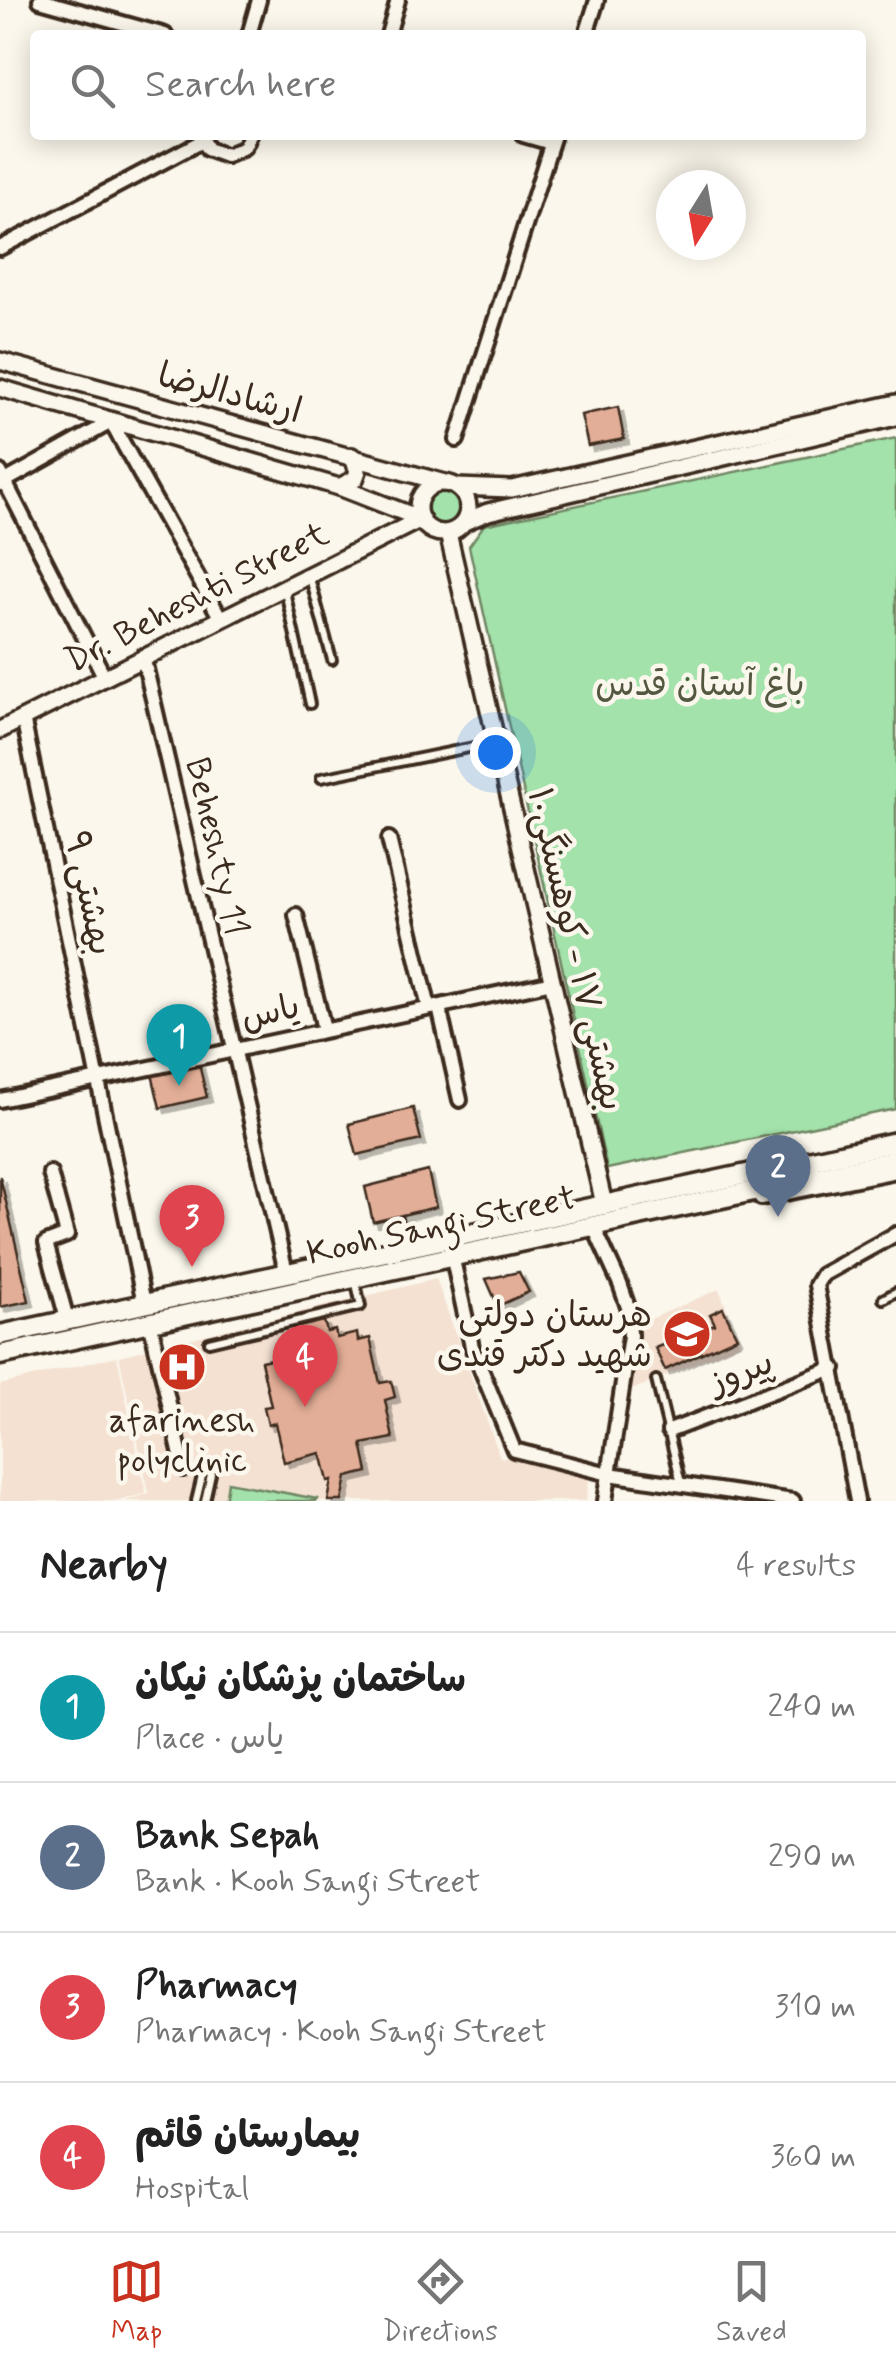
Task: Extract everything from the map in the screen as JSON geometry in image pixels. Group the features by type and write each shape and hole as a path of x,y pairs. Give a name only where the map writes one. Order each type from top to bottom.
{"main road":[{"name":"Kooh Sangi Street","path":"0,1335 896,1142"},
{"name":"Kooh Sangi Street","path":"0,1355 896,1160"}],"street":[{"path":"40,0 148,30"},
{"path":"250,30 259,0"},
{"path":"389,30 398,0"},
{"path":"588,30 597,0"},
{"path":"0,248 197,140"},
{"path":"203,140 216,154 226,156 244,148 248,140"},
{"path":"457,440 552,140"},
{"name":"ارشادالرضا","path":"0,361 451,485"},
{"path":"0,388 339,488 421,519 436,532 448,532 488,512 896,417"},
{"path":"421,519 422,494 451,485 512,489 896,403"},
{"path":"104,676 2,479 111,422"},
{"path":"111,422 220,617"},
{"path":"339,488 348,485 358,472 352,456"},
{"path":"451,485 468,503 464,522"},
{"name":"Dr. Beheshti Street","path":"0,730 421,519"},
{"name":"بهشتی ۱۷ - کوهسنگی۱۰","path":"448,532 604,1204"},
{"name":"Beheshty 11","path":"143,656 286,1272"},
{"name":"بهشتی ۹","path":"23,718 144,1302"},
{"path":"389,839 460,1100"},
{"path":"296,915 324,1030"},
{"name":"یاس","path":"0,1100 554,982"},
{"path":"605,1501 630,1336 629,1310 595,1228 896,1171"},
{"path":"50,1173 67,1236 46,1243 67,1319"},
{"path":"857,1501 817,1279 896,1234"},
{"path":"452,1255 472,1347 509,1443 520,1453 609,1474 794,1501"},
{"path":"150,1322 184,1469"},
{"name":"پیروز","path":"669,1431 834,1368"}],"lane":[{"path":"309,572 332,660"},
{"path":"283,585 310,704"},
{"path":"322,778 499,742"},
{"path":"209,1342 361,1306 354,1276"},
{"path":"883,1299 896,1292"},
{"path":"656,1380 681,1484"},
{"path":"196,1501 207,1473 205,1501"}],"path":[{"path":"402,1215 409,1246"}],"shaded area":[{"path":"436,1279 500,1457 590,1472 586,1501 125,1501 149,1493 119,1356"},
{"name":"هرستان دولتی شهید دکتر قندی","path":"719,1289 740,1344 632,1390 639,1324"},
{"path":"117,1356 146,1493 119,1501 0,1501 0,1385"}],"green space":[{"name":"باغ آستان قدس","path":"896,438 896,1109 607,1169 469,546 484,525"},
{"path":"443,492 455,496 459,508 455,520 443,524 431,520 427,508 431,496"},
{"path":"228,1482 317,1499 225,1501"}],"building":[{"path":"618,407 624,439 588,446 581,415"},
{"path":"199,1064 207,1097 160,1108 152,1074"},
{"path":"413,1108 421,1140 357,1155 349,1124"},
{"path":"428,1171 436,1207 373,1222 365,1187"},
{"path":"0,1176 29,1301 0,1307"},
{"path":"519,1272 529,1292 498,1306 486,1279"},
{"path":"723,1308 737,1337 665,1370 655,1348 715,1324 710,1314"},
{"path":"324,1321 327,1332 335,1330 337,1338 357,1333 358,1341 370,1338 380,1383 391,1381 395,1397 385,1400 393,1438 362,1444 368,1472 347,1477 342,1501 328,1501 332,1480 328,1481 321,1453 284,1462 275,1423 268,1425 264,1407 271,1406 261,1361 276,1358 275,1352 296,1347 294,1328"}],"place":[{"name":"ساختمان پزشکان نیکان","path":"179,1086"},
{"name":"Bank Sepah","path":"778,1217"},
{"name":"Pharmacy","path":"192,1267"},
{"name":"هرستان دولتی شهید دکتر قندی","path":"687,1334"},
{"name":"afarinesh polyclinic","path":"182,1367"},
{"name":"بیمارستان قائم","path":"305,1407"}]}
